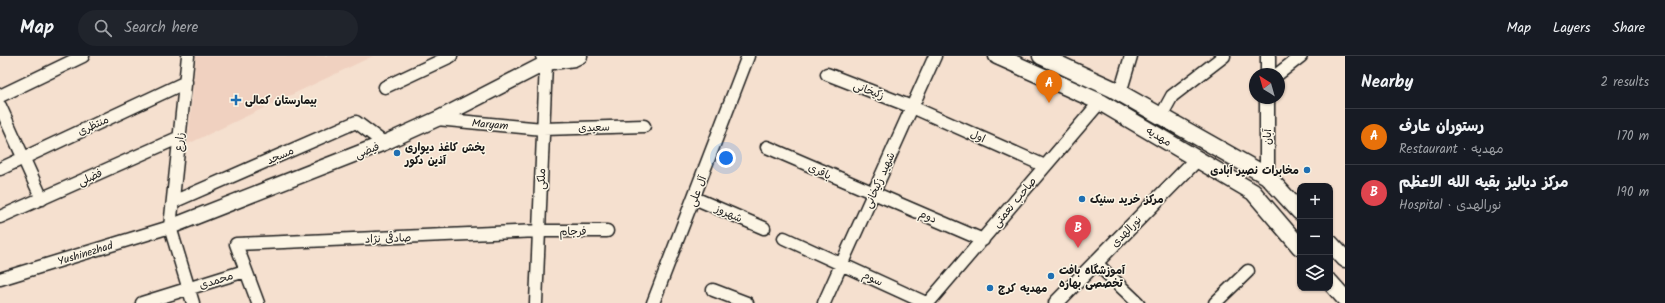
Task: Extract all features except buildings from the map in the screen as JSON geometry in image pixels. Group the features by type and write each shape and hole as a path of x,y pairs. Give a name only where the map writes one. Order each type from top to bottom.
{"main road":[{"name":"مهدیه","path":"997,56 1100,102 1253,192 1297,243"},
{"name":"مهدیه","path":"1041,56 1120,93 1266,176 1297,209"},
{"path":"1333,246 1345,259"},
{"path":"1333,285 1345,299"}],"street":[{"path":"0,96 83,56"},
{"name":"زارع","path":"170,227 188,56"},
{"path":"385,87 451,56"},
{"name":"فیضی","path":"170,227 384,143 437,120 548,58 574,59 580,56"},
{"name":"آل علی","path":"653,303 748,56"},
{"name":"شهید زکیخانی","path":"824,303 935,56"},
{"path":"1120,93 1132,56"},
{"path":"1161,116 1172,96 1224,56"},
{"path":"1268,56 1268,68"},
{"path":"1285,69 1301,56"},
{"name":"ملکی","path":"536,303 543,129 548,58"},
{"name":"زکیخانی","path":"827,74 912,107"},
{"name":"منتظری","path":"0,169 186,82"},
{"name":"صاحب نعمتی","path":"927,303 983,240 1100,102"},
{"name":"آبان","path":"1266,176 1267,104"},
{"path":"0,106 42,199"},
{"name":"اول","path":"912,107 1045,166"},
{"name":"Maryam","path":"437,120 543,129"},
{"name":"مسجد","path":"173,202 356,122 384,143"},
{"name":"سعیدی","path":"543,129 644,126"},
{"name":"فضلی","path":"0,218 180,137"},
{"name":"باقری","path":"767,147 873,194"},
{"name":"نورالهدی","path":"1056,303 1196,159"},
{"name":"دوم","path":"873,194 983,240"},
{"name":"شهروز","path":"694,198 764,228"},
{"path":"170,227 192,303"},
{"name":"Yushinezhad","path":"0,279 170,227"},
{"name":"فرجام","path":"540,232 607,231"},
{"name":"صادقی نژاد","path":"245,271 236,244 540,232"},
{"path":"784,238 842,263"},
{"path":"1095,262 1138,303"},
{"name":"سوم","path":"842,263 927,303"},
{"path":"245,271 258,303"},
{"name":"محمدی","path":"142,303 245,271"},
{"path":"1215,303 1248,271"},
{"path":"713,290 746,303"}],"shaded area":[{"name":"بیمارستان کمالی","path":"196,56 373,56 188,144"}],"place":[{"name":"بیمارستان کمالی","path":"236,100"},
{"name":"رستوران عارف","path":"1049,103"},
{"name":"پخش کاغذ دیواری آذین دکور","path":"397,153"},
{"name":"مخابرات نصیر آبادی","path":"1307,170"},
{"name":"مرکز خرید سنیک","path":"1082,199"},
{"name":"مرکز دیالیز بقیه الله الاعظم","path":"1078,248"},
{"name":"آموزشگاه بافت تخصصی بهاره","path":"1051,276"},
{"name":"مهدیه کرج","path":"990,288"}]}
